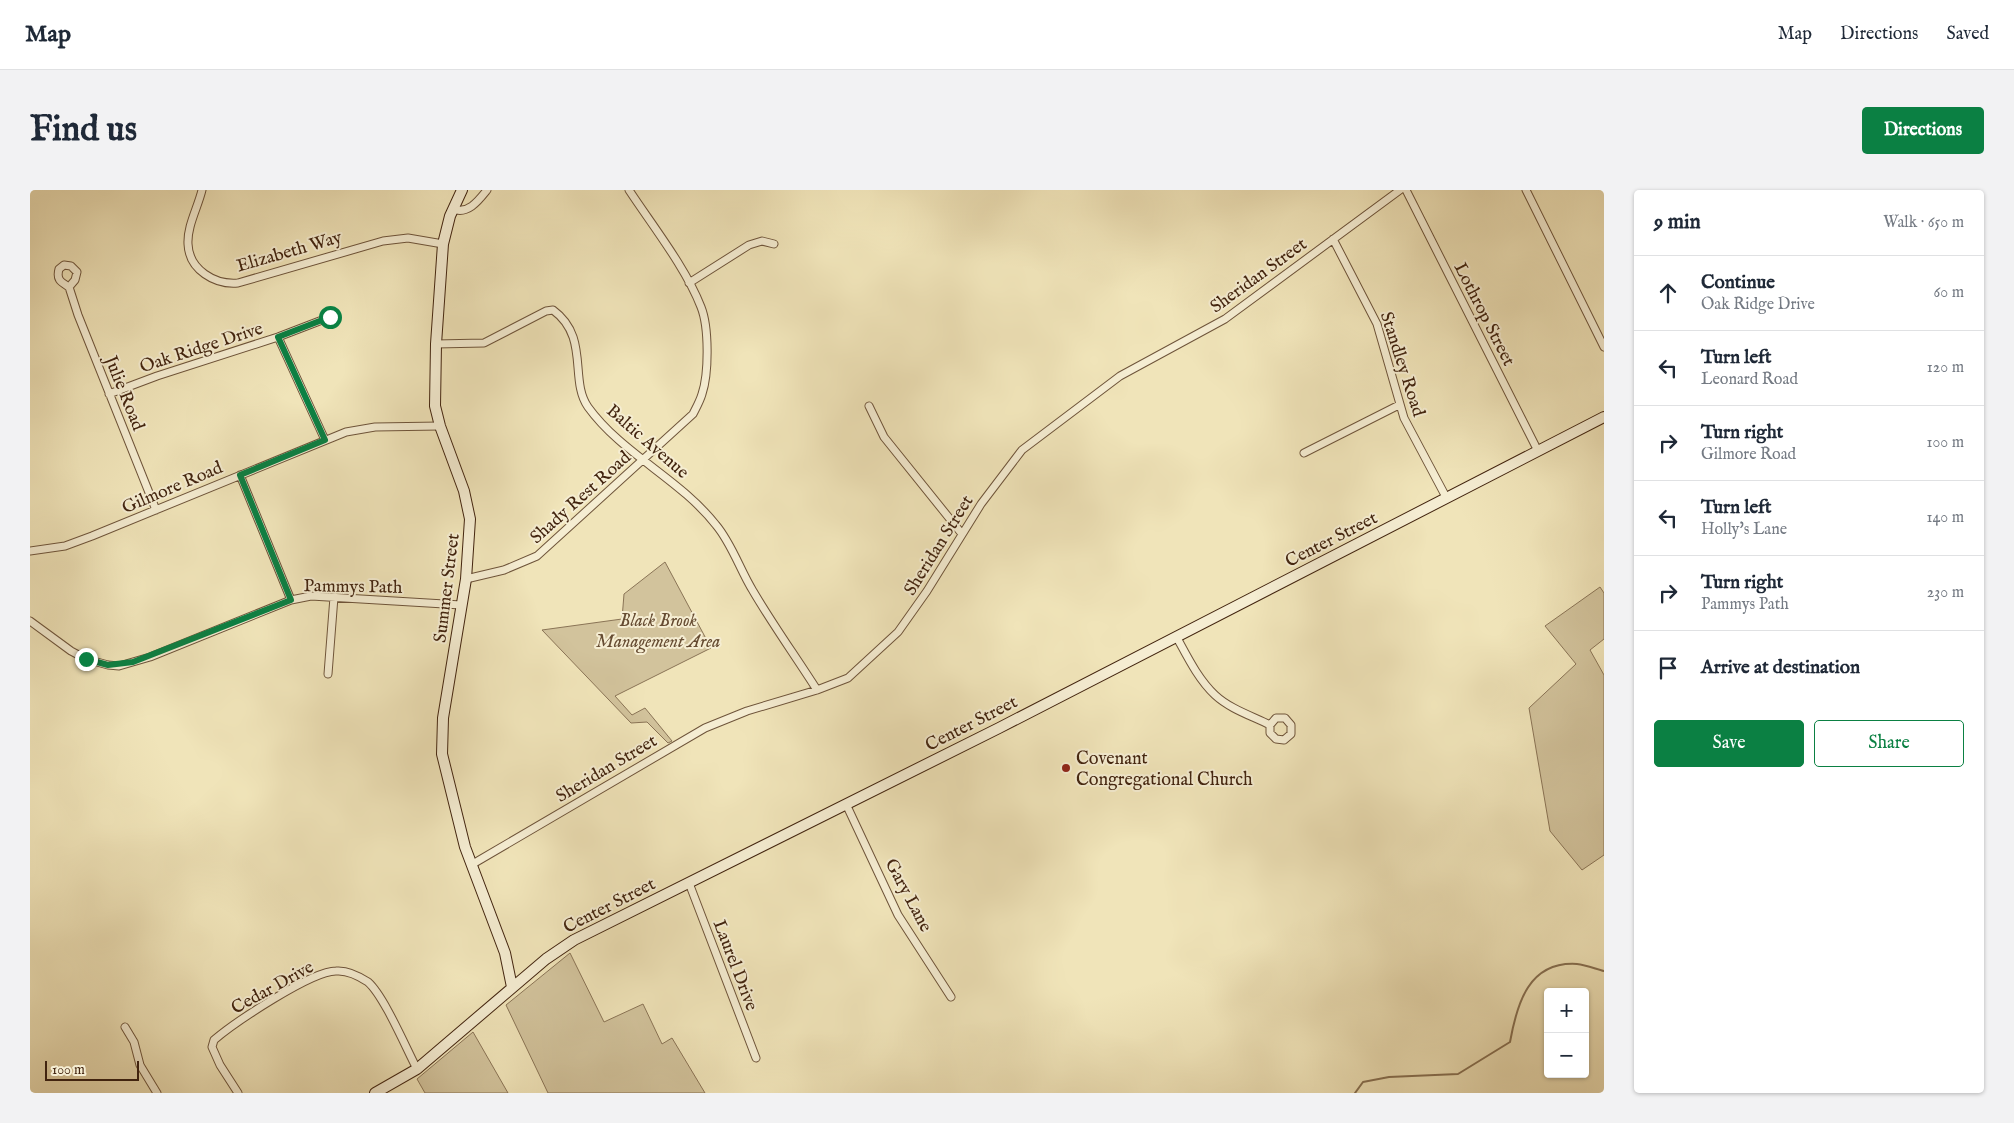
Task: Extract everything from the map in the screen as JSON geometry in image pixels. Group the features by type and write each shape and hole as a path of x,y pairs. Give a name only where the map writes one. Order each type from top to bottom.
{"main road":[{"name":"Summer Street","path":"462,190 453,209 443,244 436,344 435,406 440,426 464,491 470,519 466,579 441,735 448,785 471,865 505,953 512,987"},
{"name":"Center Street","path":"375,1093 417,1069 546,959 574,940 846,804 1604,417"}],"street":[{"name":"Elizabeth Way","path":"202,190 188,244 190,253 200,271 212,280 226,284 238,283 333,253 383,241 408,238 443,244"},
{"path":"453,209 458,211 470,207 487,190"},
{"name":"Shady Rest Road","path":"466,579 504,570 537,556 692,414 702,394 706,366 706,336 702,308 689,283 629,190"},
{"name":"Sheridan Street","path":"471,865 705,728 781,699 817,690 848,678 898,632 927,592 962,534 1008,466 1022,450 1120,376 1226,320 1400,190"},
{"name":"Lothrop Street","path":"1406,190 1538,451"},
{"path":"1526,190 1604,347"},
{"name":"Standley Road","path":"1333,239 1379,330 1399,405 1446,497"},
{"path":"689,283 748,245 762,241 774,244"},
{"name":"Julie Road","path":"69,287 78,315 156,510"},
{"name":"Baltic Avenue","path":"436,344 484,344 535,316 553,310 566,325 578,352 582,398 604,423 643,460 683,492 717,526 752,590 817,690"},
{"name":"Oak Ridge Drive","path":"109,394 165,373 278,337 330,317"},
{"path":"278,337 325,440"},
{"path":"1304,453 1399,405"},
{"path":"869,406 890,445 962,534"},
{"name":"Gilmore Road","path":"30,551 65,546 325,440 359,429 440,426"},
{"path":"240,475 291,600"},
{"name":"Pammys Path","path":"30,621 71,651 86,659 119,666 150,657 291,600 310,596 461,605"},
{"path":"328,674 334,597"},
{"path":"1176,636 1202,679 1215,695 1232,707 1270,725"},
{"name":"Gary Lane","path":"846,804 898,915 951,997"},
{"name":"Laurel Drive","path":"689,883 756,1058"},
{"name":"Cedar Drive","path":"238,1093 220,1065 212,1047 214,1040 224,1031 273,1000 316,978 336,971 355,974 370,984 385,1007 417,1069"},
{"path":"125,1027 134,1042 140,1065 157,1093"}],"green space":[{"name":"Black Brook Management Area","path":"665,562 711,648 615,696 632,715 645,708 672,741 668,743 647,722 631,723 542,630 622,619 624,594"},
{"path":"1600,587 1604,593 1604,639 1590,650 1604,675 1604,855 1582,870 1550,831 1529,708 1576,664 1545,626"},
{"path":"570,953 604,1022 643,1004 662,1044 672,1038 705,1093 548,1093 506,1005"},
{"path":"473,1032 508,1093 425,1093 417,1079"}],"waterway":[{"path":"1355,1093 1363,1082 1389,1077 1458,1074 1510,1042 1517,1013 1528,987 1547,969 1561,965 1577,964 1604,971"}],"place":[{"name":"Covenant Congregational Church","path":"1066,768"}],"route":[{"path":"86,659 97,663 119,666 133,662 179,646 291,600 240,475 325,440 278,337 330,317"}]}
